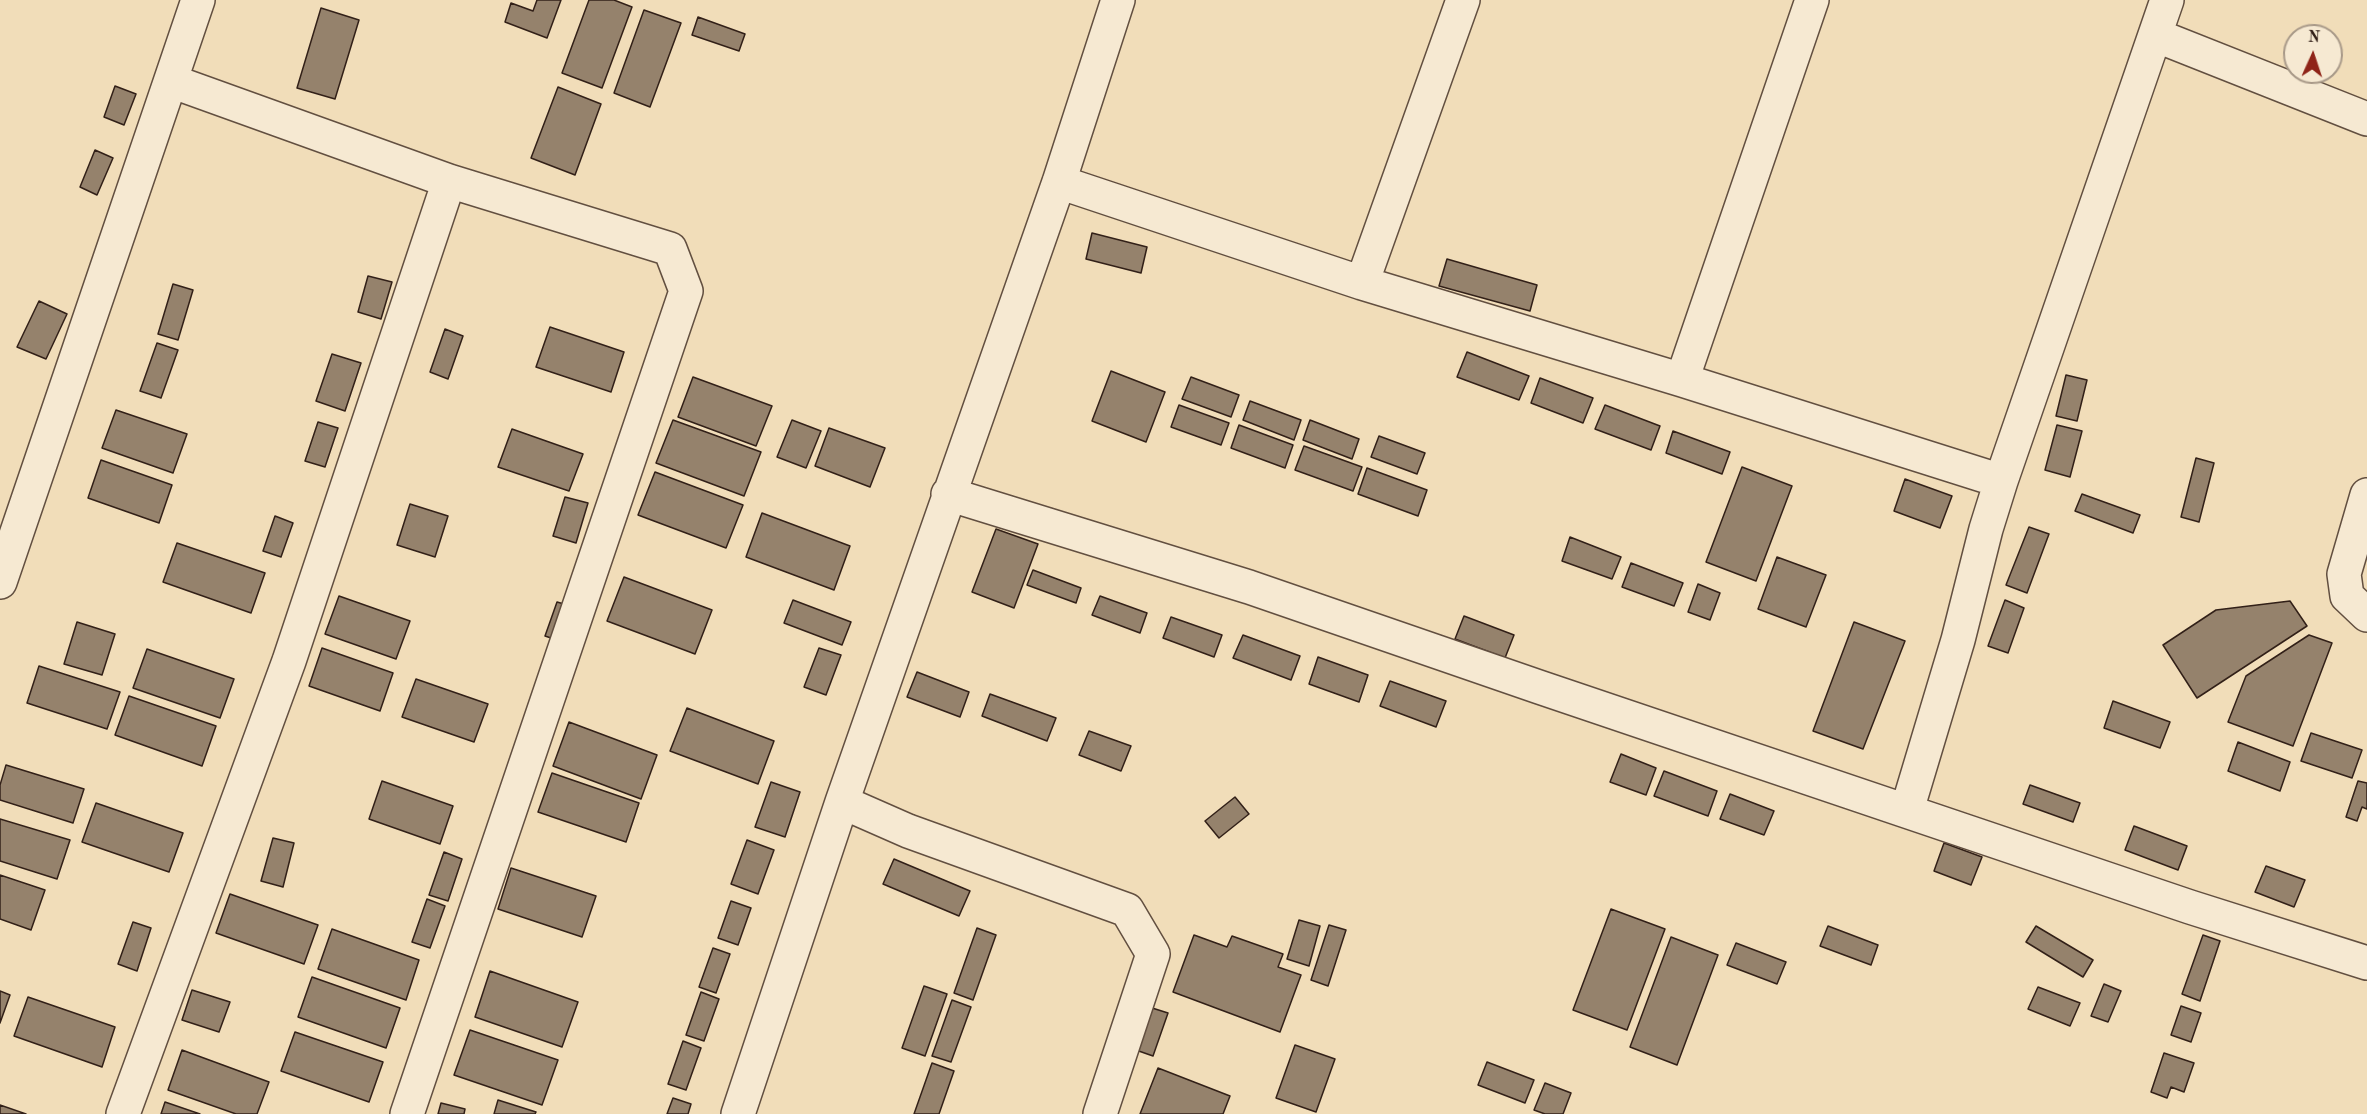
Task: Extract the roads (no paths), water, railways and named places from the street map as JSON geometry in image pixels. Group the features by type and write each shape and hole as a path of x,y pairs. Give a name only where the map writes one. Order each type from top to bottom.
{"street":[{"path":"0,582 198,0"},
{"path":"738,1114 948,494 1059,182 1118,0"},
{"path":"1362,283 1463,0"},
{"path":"1682,380 1812,0"},
{"path":"1907,810 1958,640 1986,529 2001,481 2167,0"},
{"path":"2155,35 2367,119"},
{"path":"171,81 449,181 670,249 686,291 407,1114"},
{"path":"123,1114 289,661 449,181"},
{"path":"1059,182 1362,283 1682,380 2001,481"},
{"path":"948,494 1249,587 2201,910 2367,963"},
{"path":"2367,495 2344,574 2347,597 2367,615"},
{"path":"842,802 908,831 1127,910 1153,954 1100,1114"}]}
